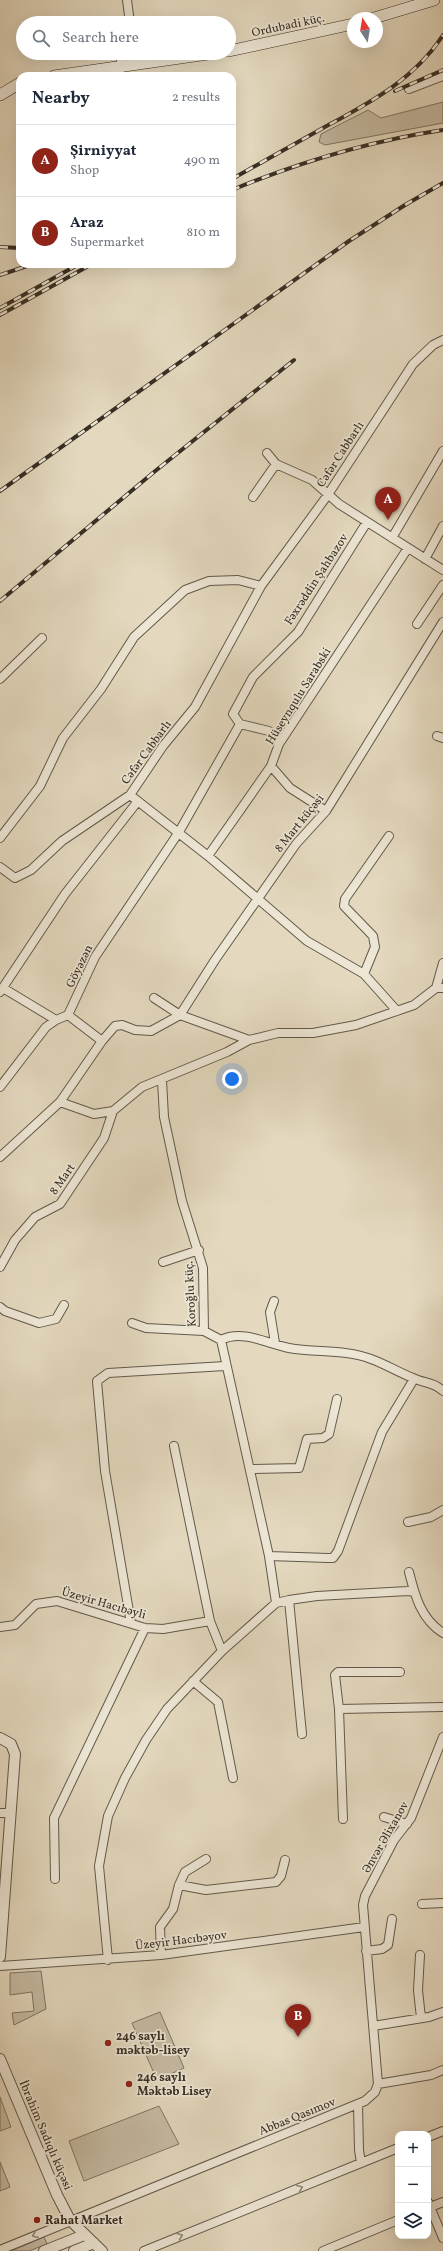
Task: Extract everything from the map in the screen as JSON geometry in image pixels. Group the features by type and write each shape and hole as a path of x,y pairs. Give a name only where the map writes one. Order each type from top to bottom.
{"main road":[{"path":"383,15 434,0"},
{"name":"Ordubadi küç.","path":"236,49 347,25"},
{"path":"88,72 171,60"},
{"path":"0,95 16,85"}],"street":[{"path":"127,0 129,16"},
{"path":"121,60 122,68"},
{"path":"145,60 146,64"},
{"path":"409,89 443,76"},
{"name":"Cəfər Cabbarlı","path":"0,867 15,878 31,870 62,841 130,794 163,746 195,707 261,586 327,496 413,364 433,345 443,340"},
{"path":"392,538 443,451"},
{"path":"267,453 276,464 305,476 327,496 443,570"},
{"path":"253,497 276,464"},
{"name":"Fəxrəddin Şahbazov","path":"240,724 233,714 253,677 298,632 367,522"},
{"path":"425,559 443,526"},
{"name":"Hüseynqulu Sarabski","path":"208,856 271,766 279,744 408,548"},
{"path":"0,838 40,786 63,738 101,689 134,637 185,590 210,581 238,580 261,586"},
{"path":"417,624 443,585"},
{"name":"8 Mart küçəsi","path":"102,1041 115,1026 122,1025 135,1030 151,1030 180,1015 257,899 296,844 326,811 443,622"},
{"path":"0,679 42,638"},
{"path":"240,724 269,731 279,744"},
{"name":"Göyəzən","path":"68,1015 95,957 179,832 240,724"},
{"path":"271,766 290,788 326,811"},
{"path":"130,794 208,856 307,941 364,974 398,1011"},
{"path":"56,1020 1,990 65,894 138,801"},
{"path":"364,974 375,947 373,936 344,906 345,900 389,836"},
{"path":"60,1102 94,1114 113,1111 142,1087 227,1052 249,1040 278,1033 313,1034 356,1025 398,1011 414,1005 440,988 443,964"},
{"path":"154,998 180,1015 249,1040"},
{"path":"0,1087 46,1026 56,1020 68,1015 102,1041 60,1102 0,1157"},
{"name":"Koroğlu küç.","path":"162,1080 164,1117 182,1201 199,1250 203,1268 204,1331 221,1340"},
{"name":"8 Mart","path":"0,1266 15,1240 35,1218 60,1204 104,1138 113,1111"},
{"path":"163,1262 199,1250"},
{"path":"274,1301 270,1312 276,1343"},
{"path":"0,1307 6,1311 39,1323 56,1319 64,1305"},
{"path":"132,1323 146,1328 204,1331"},
{"path":"276,1604 269,1556 225,1366 221,1340 228,1337 264,1339 288,1348 370,1358 414,1379 428,1382 443,1391"},
{"path":"131,1623 105,1471 97,1381 108,1374 225,1366"},
{"path":"269,1556 333,1558 338,1551 382,1432 414,1379"},
{"path":"250,1469 294,1470 299,1468 307,1439 323,1438 330,1434 337,1399"},
{"path":"174,1446 210,1621 222,1651"},
{"path":"408,1522 431,1517 443,1510"},
{"path":"409,1572 419,1607 433,1626 443,1633"},
{"path":"108,1960 99,1866 108,1816 125,1778 146,1740 167,1709 222,1651 276,1604 289,1600 408,1591 414,1592"},
{"name":"Üzeyir Hacıbəyli","path":"0,1627 15,1625 36,1604 57,1600 145,1628 163,1629 210,1621"},
{"path":"289,1600 302,1734"},
{"path":"55,1879 54,1818 145,1628"},
{"path":"342,1819 339,1708 335,1674 400,1672"},
{"path":"192,1681 218,1702 233,1778"},
{"path":"339,1708 443,1707"},
{"name":"Ənvər Əlixanov","path":"364,1927 362,1912 365,1896 394,1840 411,1818 426,1786 443,1737"},
{"path":"0,1738 11,1744 15,1754 11,1813 3,1884 0,1957"},
{"path":"0,1813 11,1813"},
{"path":"384,1817 407,1824"},
{"path":"161,1955 160,1926 173,1909 179,1885 185,1872 206,1859"},
{"path":"179,1885 206,1890 276,1882 281,1876 285,1860"},
{"path":"422,1904 443,1903"},
{"path":"366,1951 382,1949 388,1945 392,1919"},
{"path":"364,1927 378,2084 443,2070"},
{"name":"Üzeyir Hacıbəyov","path":"0,1966 108,1960 161,1955 364,1927"},
{"path":"420,1955 418,1990 421,2018"},
{"path":"373,2026 421,2018 443,2012"},
{"name":"İbrahim Sadıqlı küçəsi","path":"0,2059 54,2191 70,2220 102,2251"},
{"name":"Abbas Qasımov","path":"0,2250 70,2220 358,2104 371,2097 378,2084"},
{"path":"358,2104 359,2150 361,2163"},
{"path":"431,2136 443,2131"},
{"path":"144,2251 395,2149"},
{"path":"431,2205 443,2202"},
{"path":"431,2211 443,2238"},
{"path":"323,2251 395,2221"},
{"path":"44,2251 84,2235"},
{"path":"74,2251 94,2243"}],"shaded area":[{"path":"443,102 443,123 325,145 319,142 321,134 368,110 381,118"},
{"path":"41,1971 46,2009 14,2025 12,2013 34,2011 32,1992 10,1995 10,1973"},
{"path":"160,2012 184,2068 157,2080 132,2023"},
{"path":"0,2097 11,2127 0,2131"},
{"path":"159,2106 179,2144 84,2181 69,2141"},
{"path":"0,2162 10,2187 0,2191"},
{"path":"44,2237 47,2244 29,2251 11,2251"}],"railway":[{"path":"236,177 357,109 389,89 418,65 443,35"},
{"path":"395,91 443,70"},
{"path":"236,188 283,170 362,146 443,130"},
{"path":"0,491 349,241 405,205 443,183"},
{"path":"0,247 16,248"},
{"path":"0,275 21,268"},
{"path":"0,308 72,268"},
{"path":"0,315 85,268"},
{"path":"0,601 154,472 294,360"}],"place":[{"name":"Şirniyyat","path":"388,520"},
{"name":"Araz","path":"298,2037"},
{"name":"246 saylı məktəb-lisey","path":"108,2043"},
{"name":"246 saylı Məktəb Lisey","path":"129,2084"},
{"name":"Rahat Market","path":"37,2220"}]}
